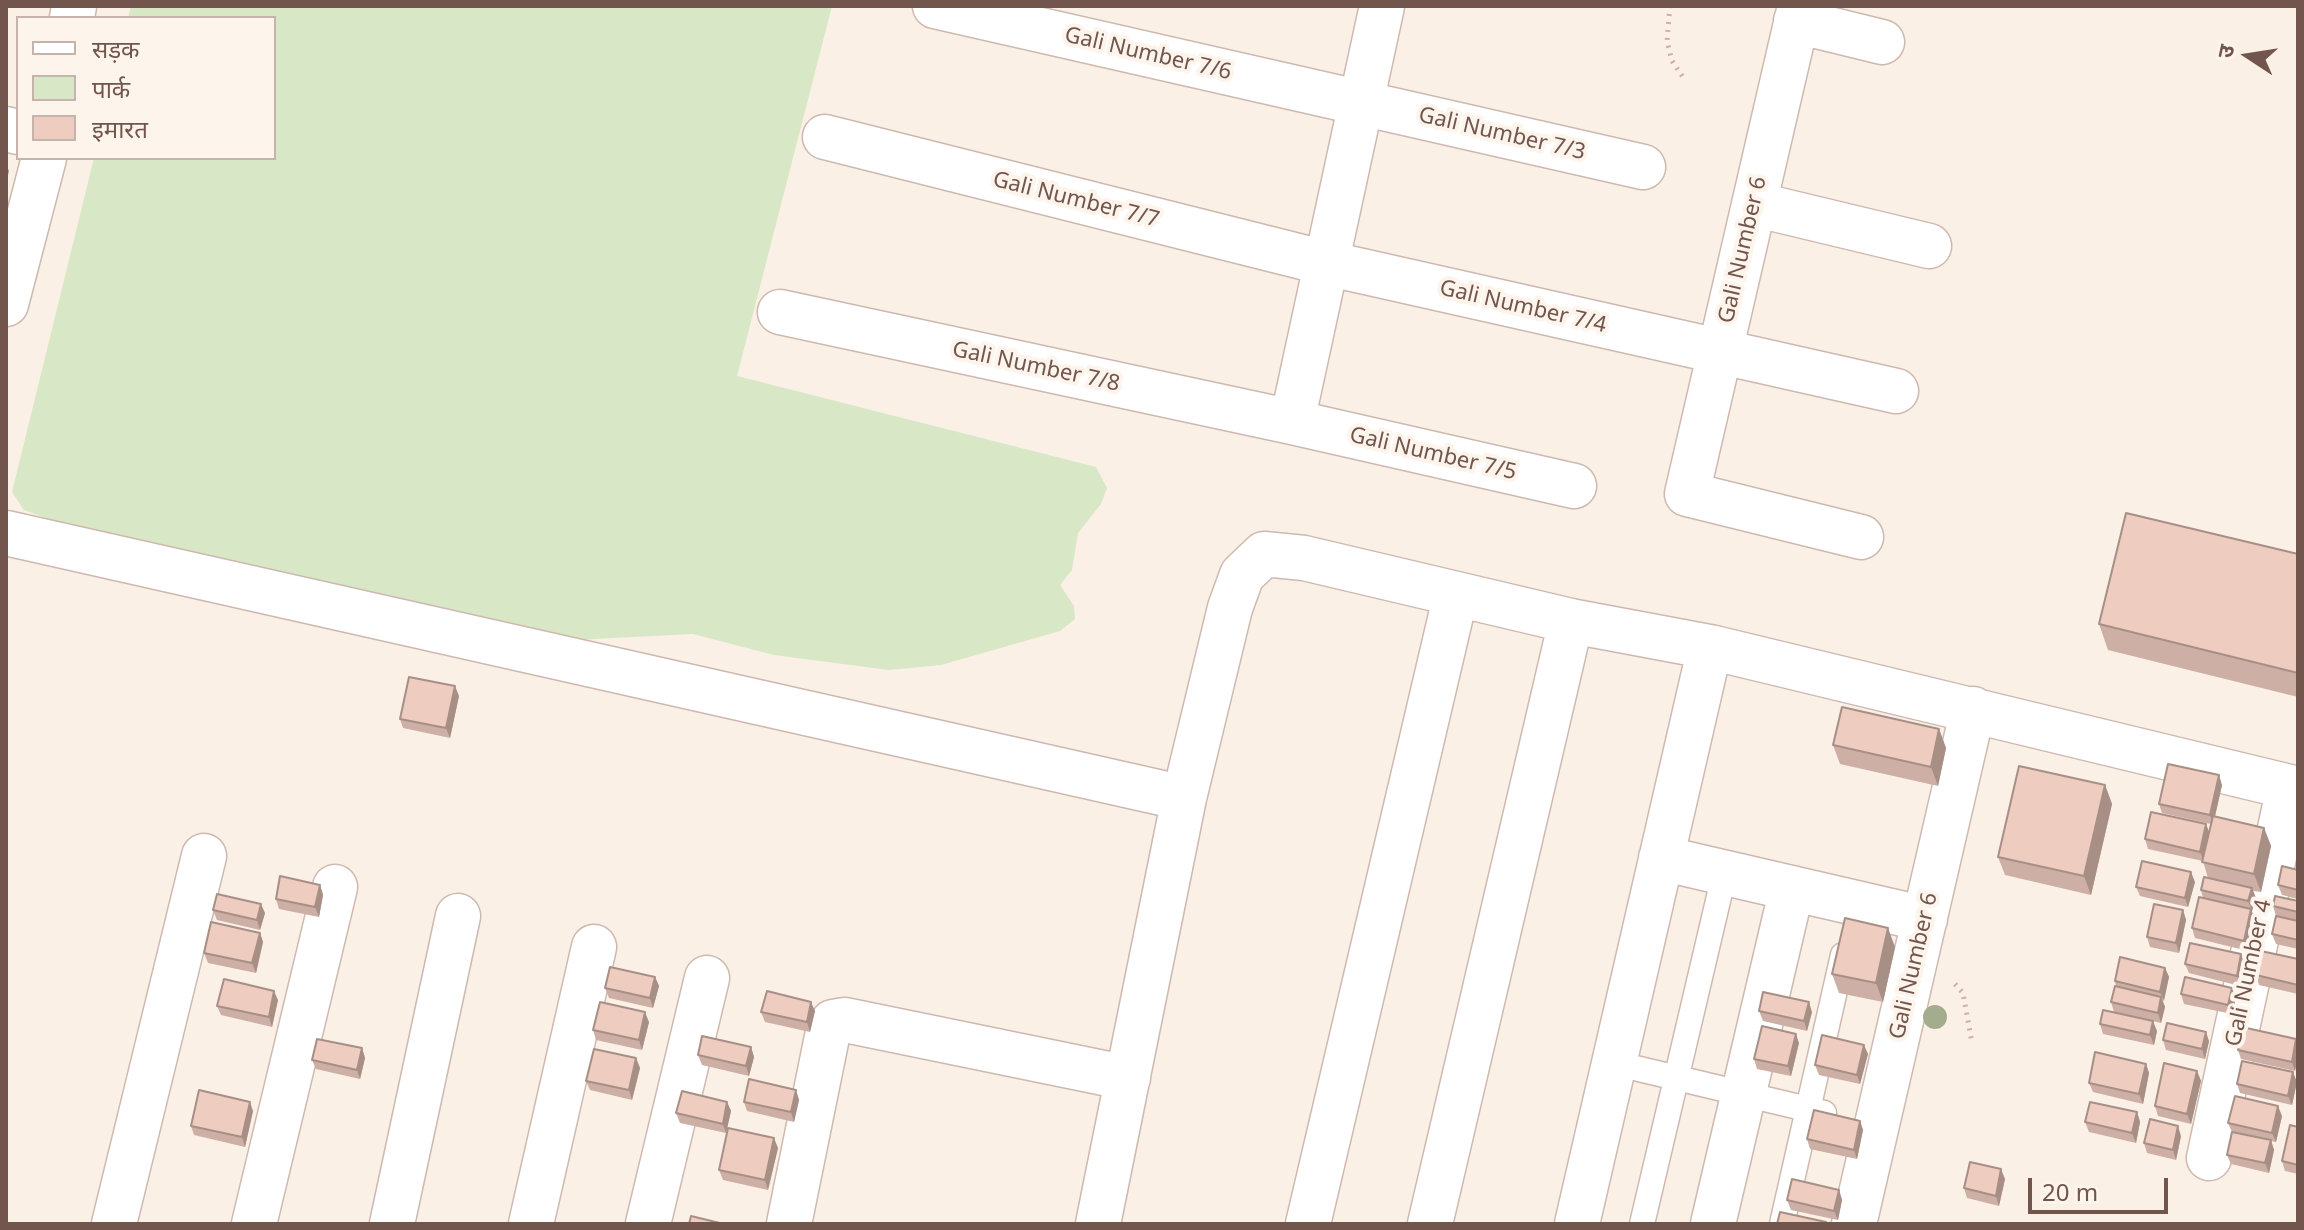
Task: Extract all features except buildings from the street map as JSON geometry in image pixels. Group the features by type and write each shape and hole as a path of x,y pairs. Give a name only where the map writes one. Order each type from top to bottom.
{"street":[{"name":"Gali Number 7/6","path":"935,6 1361,102"},
{"path":"1292,422 1382,6"},
{"path":"1798,13 1882,42"},
{"name":"Gali Number 6","path":"1798,13 1687,494 1861,537"},
{"name":"Gali Number 7/3","path":"1361,102 1643,167"},
{"name":"Gali Number 7/7","path":"825,137 1326,263"},
{"path":"6,304 43,160"},
{"path":"1754,204 1929,246"},
{"name":"Gali Number 7/4","path":"1326,263 1896,391"},
{"name":"Gali Number 7/8","path":"780,312 1292,422"},
{"name":"Gali Number 7/5","path":"1292,422 1574,486"},
{"path":"6,533 1184,798"},
{"path":"1098,1224 1184,798 1230,608 1242,575 1264,554 1304,558 1571,621 1710,647 2293,788"},
{"path":"1308,1224 1456,594"},
{"path":"1430,1224 1571,621"},
{"path":"1577,1224 1710,647"},
{"name":"Gali Number 6","path":"1854,1224 1973,709"},
{"name":"Gali Number 4","path":"2209,1158 2293,788"},
{"path":"114,1224 204,856"},
{"path":"1661,858 1925,919"},
{"path":"254,1224 335,887"},
{"path":"1713,1224 1792,888"},
{"path":"392,1224 458,916"},
{"path":"531,1224 594,947"},
{"path":"648,1224 707,978"},
{"path":"789,1224 828,1032 833,1022 845,1020 1128,1078"}],"lane":[{"path":"1642,1224 1725,871"},
{"path":"1782,1224 1855,902"},
{"path":"1614,1063 1877,1126"}],"path":[{"path":"1670,6 1667,41 1672,61 1685,80"}],"green space":[{"path":"131,6 832,6 737,376 1096,467 1107,488 1101,504 1078,533 1072,570 1060,585 1074,606 1075,619 1060,631 941,665 889,670 774,655 693,634 574,640 60,523 24,510 12,492 94,160 276,160 276,16 128,16"}]}
